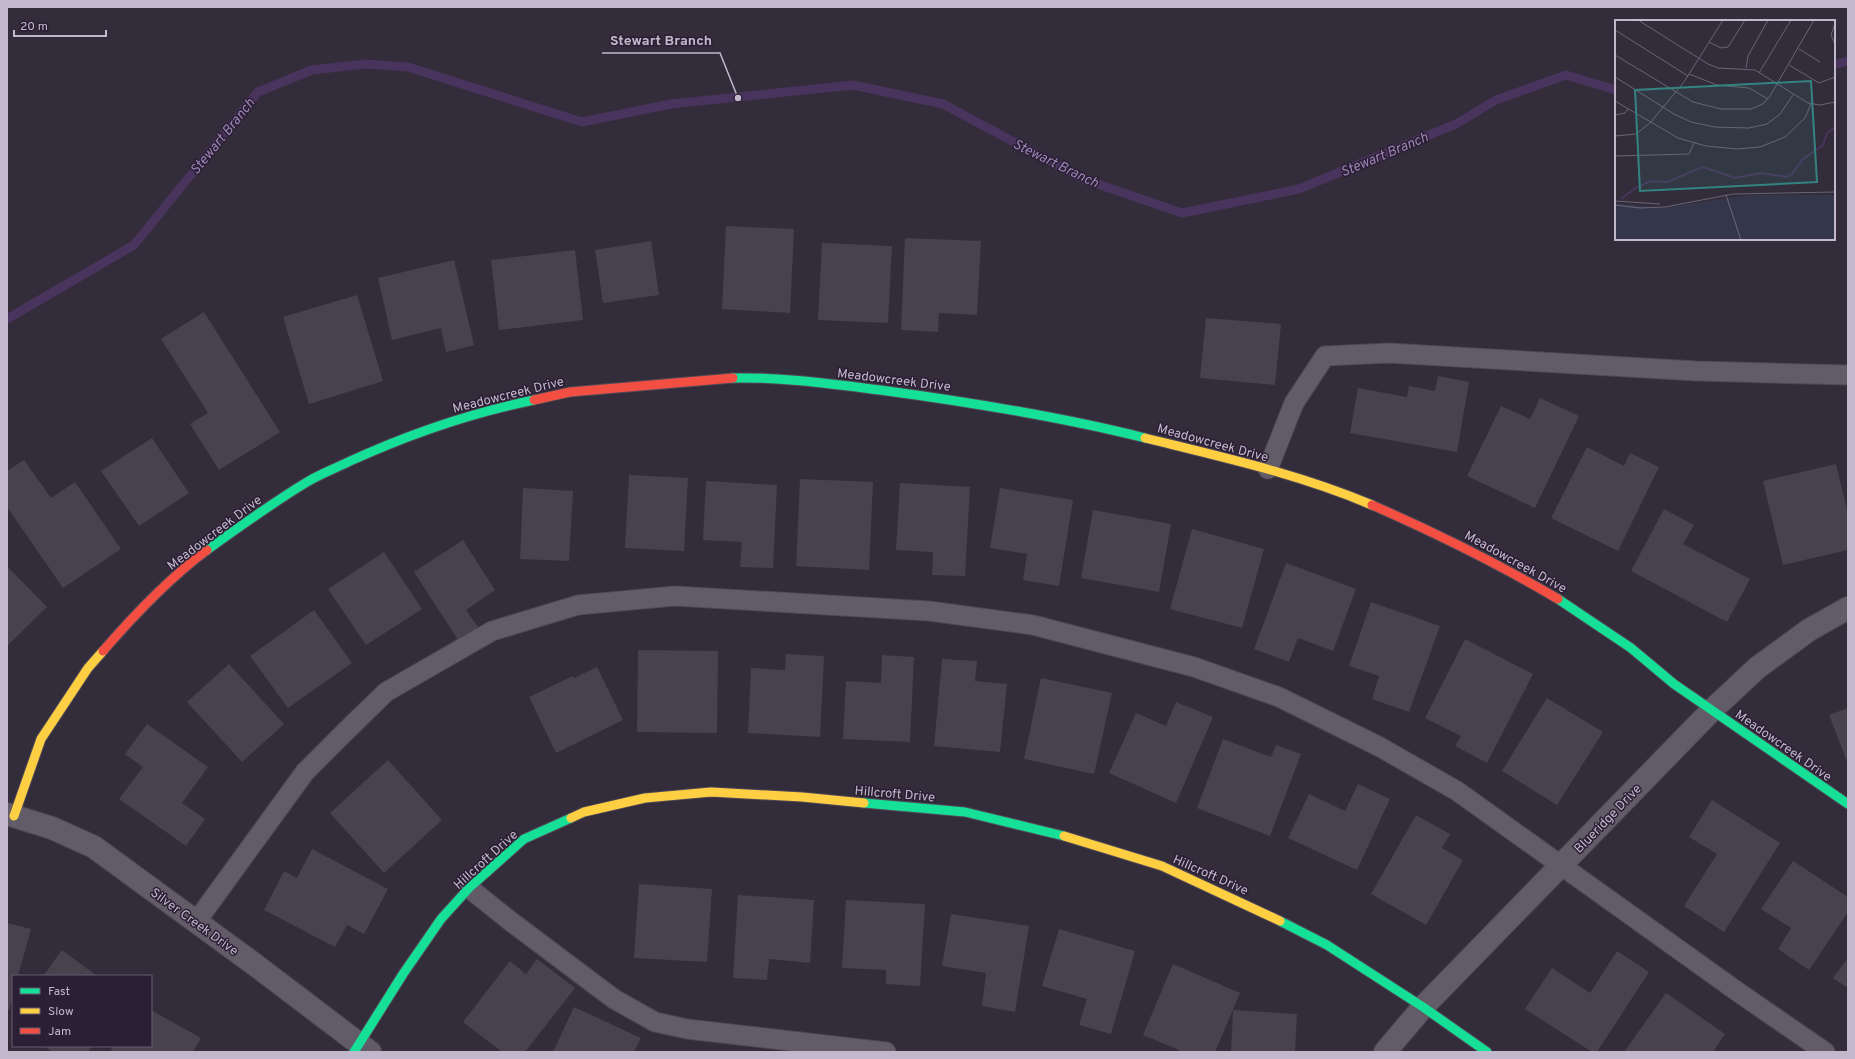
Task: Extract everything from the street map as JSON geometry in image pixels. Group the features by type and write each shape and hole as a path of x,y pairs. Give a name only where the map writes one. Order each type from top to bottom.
{"street":[{"name":"Meadowcreek Drive","path":"11,815 41,739 88,668 139,610 190,563 247,521 308,481 370,452 434,427 503,406 570,392 649,384 735,378 813,382 956,400 1036,414 1141,437 1268,469 1336,490 1427,529 1504,567 1570,606 1631,648 1674,684 1848,804"},
{"name":"Blueridge Drive","path":"1385,1052 1423,1007 1712,710 1757,668 1809,630 1848,608"},
{"name":"Hillcroft Drive","path":"361,1049 403,974 441,919 470,888 524,840 584,812 645,798 711,792 802,797 965,812 1062,835 1162,866 1251,906 1327,945 1423,1007 1487,1052"},
{"name":"Silver Creek Drive","path":"11,815 52,828 94,847 254,964 361,1049"}],"lane":[{"path":"1268,469 1294,403 1325,356 1389,353 1696,371 1848,375"},
{"path":"196,922 305,772 386,692 492,631 578,605 675,596 929,611 1033,626 1194,667 1279,697 1380,747 1457,791 1825,1052"},
{"path":"470,888 508,920 614,999 655,1022 686,1029 886,1052"}],"building":[{"path":"726,226 794,229 790,313 722,309"},
{"path":"905,238 981,241 977,315 939,313 938,332 901,330"},
{"path":"651,241 659,295 603,303 595,250"},
{"path":"822,243 892,246 888,323 818,320"},
{"path":"575,250 583,320 499,330 491,260"},
{"path":"454,260 474,345 446,352 441,328 392,340 378,278"},
{"path":"357,295 383,381 309,404 283,317"},
{"path":"204,312 280,432 219,470 190,424 208,413 161,339"},
{"path":"1206,318 1281,324 1275,385 1200,378"},
{"path":"1438,376 1469,382 1457,452 1350,433 1358,388 1407,397 1409,386 1435,391"},
{"path":"1540,398 1579,416 1535,508 1467,476 1501,406 1530,419"},
{"path":"152,438 189,493 139,526 101,471"},
{"path":"1587,447 1624,466 1630,453 1659,467 1618,551 1551,518"},
{"path":"24,460 51,498 75,482 121,549 63,588 7,507 7,471"},
{"path":"1836,464 1848,514 1848,550 1783,565 1763,481"},
{"path":"629,475 688,478 684,551 625,548"},
{"path":"800,479 873,482 869,570 796,566"},
{"path":"706,481 777,485 773,568 740,567 742,542 703,540"},
{"path":"900,483 970,487 965,576 932,575 933,552 896,550"},
{"path":"523,488 573,491 569,561 520,559"},
{"path":"1000,488 1073,500 1059,586 1023,580 1027,554 990,548"},
{"path":"1664,509 1694,525 1683,544 1750,579 1727,622 1631,571"},
{"path":"1093,510 1171,524 1159,592 1081,578"},
{"path":"1192,529 1264,549 1242,628 1170,609"},
{"path":"463,540 495,590 466,610 480,630 460,643 414,572"},
{"path":"384,552 422,609 366,645 328,589"},
{"path":"1286,563 1356,589 1333,651 1298,638 1289,662 1254,649"},
{"path":"7,566 47,607 7,646"},
{"path":"1371,602 1440,626 1409,712 1372,699 1379,676 1349,666"},
{"path":"314,610 352,663 288,708 250,656"},
{"path":"1465,639 1533,674 1487,763 1455,746 1461,736 1425,718"},
{"path":"638,650 718,651 717,733 637,732"},
{"path":"786,654 824,656 820,737 748,733 751,668 785,670"},
{"path":"882,655 914,657 910,742 843,739 846,681 881,683"},
{"path":"942,659 977,661 975,681 1007,684 1000,752 934,746"},
{"path":"229,664 284,724 242,762 187,702"},
{"path":"597,667 623,720 556,753 529,697 573,676 574,678"},
{"path":"1041,678 1112,693 1094,774 1024,759"},
{"path":"1547,698 1603,732 1557,805 1502,771"},
{"path":"1176,702 1213,717 1176,803 1109,773 1136,713 1166,726"},
{"path":"1848,708 1848,758 1846,759 1829,715"},
{"path":"147,724 208,767 182,803 205,819 186,846 119,799 143,767 125,754"},
{"path":"1223,739 1271,757 1276,745 1301,754 1270,836 1197,808"},
{"path":"388,760 442,820 384,873 330,813"},
{"path":"1358,784 1390,799 1357,870 1288,838 1309,794 1345,811"},
{"path":"1712,800 1780,843 1724,932 1684,906 1717,854 1689,837"},
{"path":"1416,815 1450,834 1442,848 1463,860 1426,925 1371,894"},
{"path":"312,849 388,889 364,934 347,925 335,947 264,910 284,871 297,878"},
{"path":"1793,861 1848,897 1848,912 1809,970 1778,949 1791,928 1761,909"},
{"path":"639,884 712,889 707,962 634,958"},
{"path":"738,895 814,900 810,963 769,959 767,980 733,978"},
{"path":"846,900 925,904 920,986 886,984 886,970 842,968"},
{"path":"951,914 1029,926 1015,1012 982,1006 986,973 942,966"},
{"path":"7,923 31,929 18,975 12,975 12,999 9,1010 7,1010"},
{"path":"1059,929 1135,951 1111,1034 1079,1025 1087,999 1042,986"},
{"path":"62,950 96,975 44,975"},
{"path":"1617,951 1649,972 1597,1052 1592,1052 1525,1009 1552,968 1590,993"},
{"path":"1848,958 1848,988 1833,978"},
{"path":"537,959 575,988 525,1052 502,1052 463,1022 510,961 526,974"},
{"path":"1173,964 1240,993 1215,1052 1179,1052 1179,1050 1143,1035"},
{"path":"1666,993 1725,1034 1713,1052 1624,1052"},
{"path":"574,1007 641,1038 634,1052 553,1052"},
{"path":"1233,1010 1297,1014 1295,1052 1231,1052"},
{"path":"152,1011 201,1038 193,1052 110,1052 112,1047 152,1047"},
{"path":"45,1047 91,1047 88,1052 52,1052"}],"waterway":[{"name":"Stewart Branch","path":"1835,65 1848,61"},
{"name":"Stewart Branch","path":"7,319 134,245 258,92 312,70 366,64 408,67 582,122 671,104 853,85 943,104 1083,179 1182,213 1299,189 1456,124 1496,100 1566,75 1615,90"}],"traffic: fast":[{"path":"733,378 807,381 913,395 1046,416 1145,438"},
{"path":"207,550 256,515 317,476 370,452 416,434 486,411 534,400"},
{"path":"1558,599 1631,648 1674,684 1848,804"},
{"path":"864,803 965,812 1064,836"},
{"path":"354,1052 403,974 441,919 469,888 524,839 571,818"},
{"path":"1280,921 1327,945 1423,1007 1487,1052"}],"traffic: slow":[{"path":"1145,438 1231,459 1288,475 1317,484 1372,505"},
{"path":"14,816 41,739 88,668 103,651"},
{"path":"571,818 584,812 645,798 711,792 802,797 864,803"},
{"path":"1064,836 1162,866 1280,921"}],"traffic: jam":[{"path":"534,400 570,392 733,378"},
{"path":"1372,505 1467,549 1558,599"},
{"path":"103,651 152,598 207,550"}],"place":[{"name":"Stewart Branch","path":"738,98"}]}
